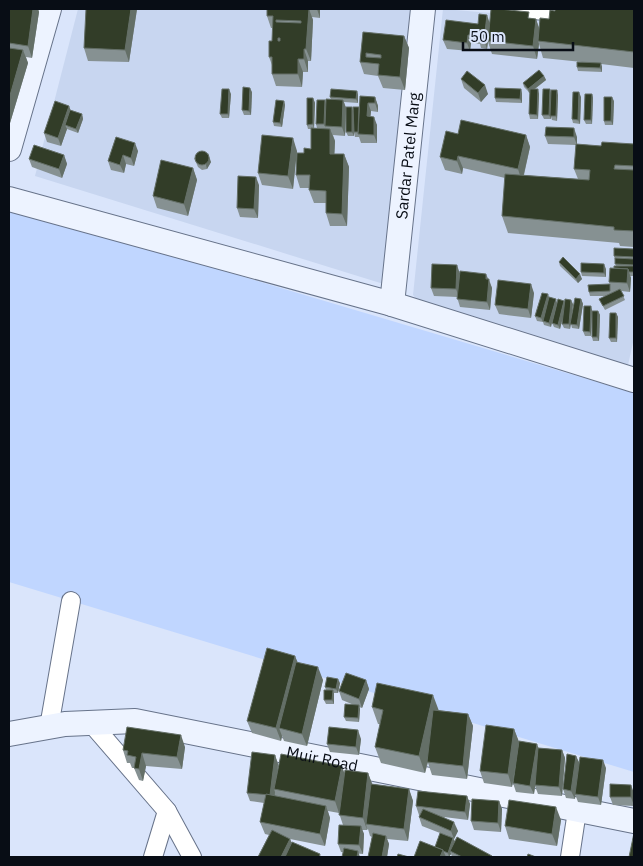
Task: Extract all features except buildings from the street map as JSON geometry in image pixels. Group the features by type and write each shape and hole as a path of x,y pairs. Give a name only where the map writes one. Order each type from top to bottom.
{"street":[{"path":"9,149 49,9"},
{"name":"Sardar Patel Marg","path":"392,304 423,9"},
{"path":"519,9 581,12"},
{"path":"9,199 392,304 634,380"},
{"path":"49,726 71,601"},
{"name":"Muir Road","path":"9,734 49,726 135,721 634,822"},
{"path":"91,723 167,810 192,857"},
{"path":"153,857 167,810"},
{"path":"570,857 578,811"}],"shaded area":[{"path":"78,9 415,9 390,286 35,176"},
{"path":"443,9 634,22 634,338 628,365 478,327 419,303 413,295"},
{"path":"9,207 634,393 634,772 9,582"}]}
